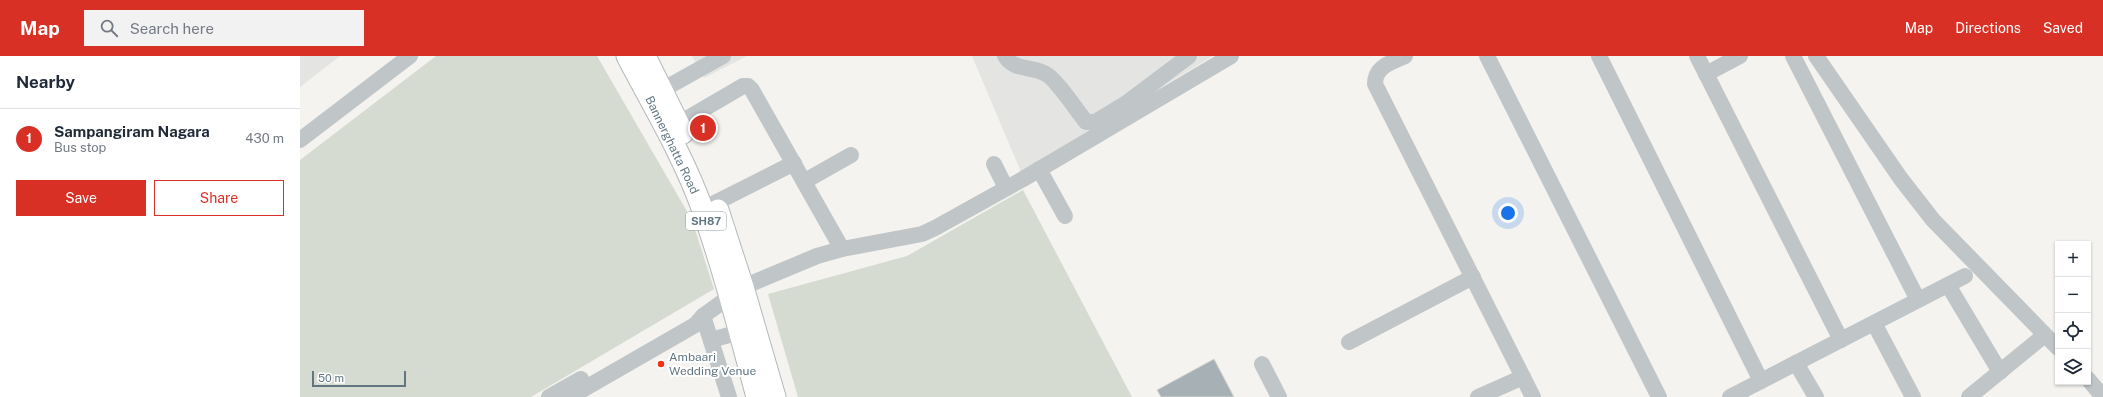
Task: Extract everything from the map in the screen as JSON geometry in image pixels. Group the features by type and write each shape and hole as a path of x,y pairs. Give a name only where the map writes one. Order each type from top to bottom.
{"main road":[{"name":"Bannerghatta Road","path":"627,56 677,132 715,203 736,291 740,332 757,397"},
{"name":"Bannerghatta Road","path":"645,56 662,90 702,207 736,291 775,397"}],"street":[{"path":"300,140 410,56"},
{"path":"662,90 723,56"},
{"path":"1004,56 1007,61 1019,68 1033,68 1048,74 1086,122 1095,122 1128,102 1189,56"},
{"path":"570,397 695,325 736,291 816,256 842,249 922,234 1039,169 1231,56"},
{"path":"1405,56 1380,69 1375,76 1375,84 1533,397"},
{"path":"1487,56 1659,397"},
{"path":"1599,56 1762,381"},
{"path":"1697,56 1841,340"},
{"path":"1706,74 1740,56"},
{"path":"1794,56 1918,300"},
{"path":"1816,56 1901,179 1933,220 2055,345"},
{"path":"677,132 743,86 748,86 752,90 805,181 842,249"},
{"path":"805,181 851,155"},
{"path":"715,203 794,163"},
{"path":"994,164 1006,188"},
{"path":"1039,169 1065,216"},
{"path":"1730,397 1965,276"},
{"path":"1349,342 1473,278"},
{"path":"1948,285 2000,372"},
{"path":"704,316 729,397"},
{"path":"549,397 690,318 704,316"},
{"path":"1874,323 1913,397"},
{"path":"711,340 740,332"},
{"path":"1969,397 2041,338"},
{"path":"1796,363 1816,397"},
{"path":"1262,364 1279,397"},
{"path":"1478,397 1523,377"},
{"path":"2091,383 2103,397"}],"shaded area":[{"path":"300,56 340,56 300,87"},
{"path":"436,56 597,56 692,220 714,289 531,397 300,397 300,160"},
{"path":"692,56 747,56 704,78"},
{"path":"972,56 1213,56 1021,172"},
{"path":"1023,190 1132,397 798,397 768,294 907,256"}],"building":[{"path":"1214,359 1234,397 1161,397 1157,390"}],"place":[{"name":"Sampangiram Nagara","path":"703,128"},
{"name":"Ambaari Wedding Venue","path":"661,364"}]}
